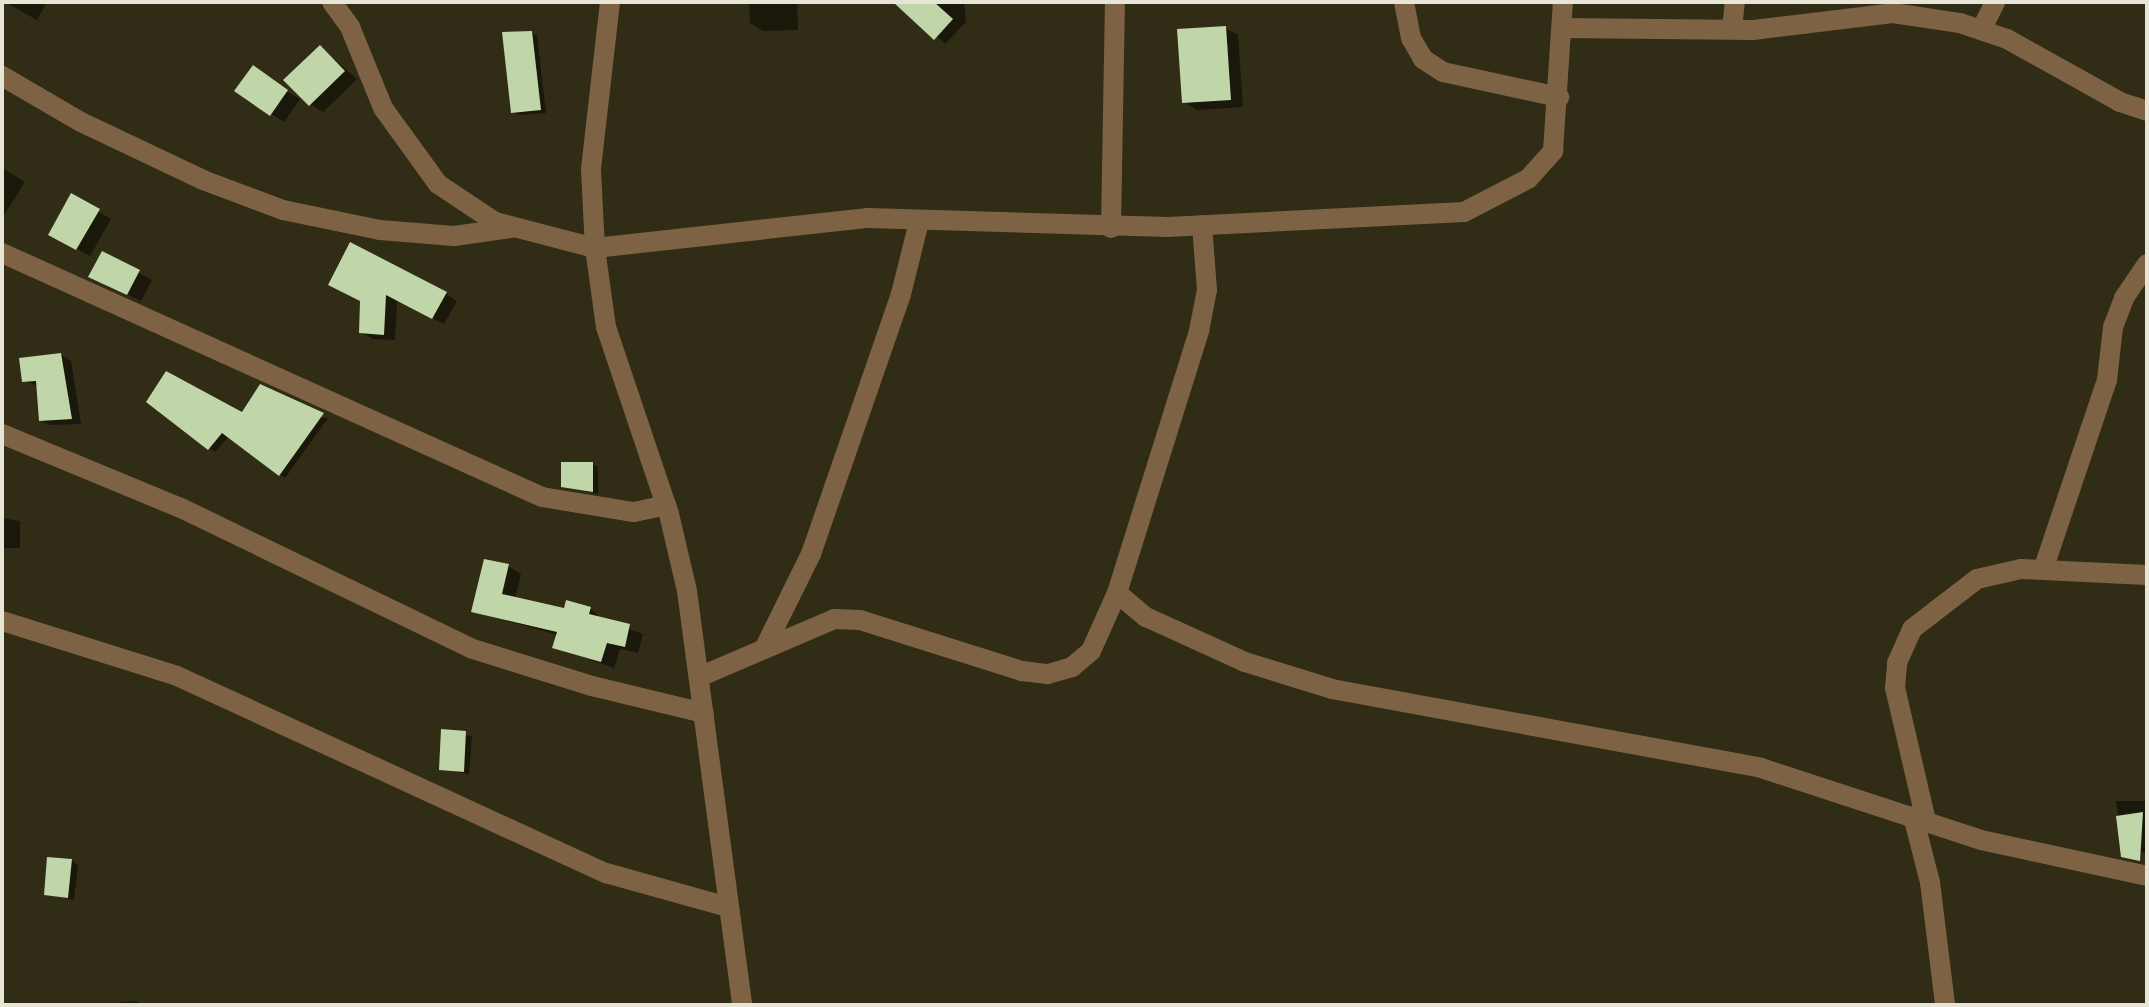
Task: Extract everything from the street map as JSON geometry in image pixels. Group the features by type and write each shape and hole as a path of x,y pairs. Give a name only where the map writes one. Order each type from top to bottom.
{"street":[{"path":"332,2 350,27 383,108 438,184 495,222 595,248 868,218 1111,228 1464,212 1528,179 1553,151 1563,2"},
{"path":"610,2 591,170 595,248 606,327 666,505 687,591 742,1005"},
{"path":"1111,228 1115,2"},
{"path":"1404,2 1411,38 1423,59 1443,72 1559,97"},
{"path":"1732,29 1735,2"},
{"path":"1981,30 1995,2"},
{"path":"1563,28 1732,29 1893,13 1981,30 2007,39 2120,102 2147,111"},
{"path":"2,76 94,128 283,210 380,230 454,236 515,227"},
{"path":"765,647 811,554 860,418 919,222"},
{"path":"699,677 834,619 860,620 995,664 1048,674 1072,667 1091,651 1117,593 1199,331 1207,290 1202,225"},
{"path":"2,253 542,497 634,512 666,505"},
{"path":"2043,570 2107,380 2113,327 2124,298 2147,264"},
{"path":"2,434 181,508 473,649 592,686 704,713"},
{"path":"1945,1005 1920,818 1895,688 1897,663 1912,629 1936,605 1977,579 2043,570 2147,575"},
{"path":"1117,593 1146,617 1245,662 1332,689 1761,768 1981,840 2147,876"},
{"path":"2,621 192,682 606,873 728,907"}],"building":[{"path":"893,2 934,2 953,19 934,40"},
{"path":"1226,26 1231,100 1182,103 1177,29"},
{"path":"532,31 541,110 511,113 502,32"},
{"path":"320,45 345,71 309,106 283,80"},
{"path":"253,65 288,90 270,116 234,91"},
{"path":"71,193 100,209 76,250 48,235"},
{"path":"350,242 447,292 432,319 386,295 384,335 359,333 360,301 328,285"},
{"path":"102,251 140,270 127,295 88,277"},
{"path":"61,353 72,419 39,421 36,381 22,382 19,358"},
{"path":"166,371 242,412 260,384 324,413 279,476 222,433 208,450 146,402"},
{"path":"561,462 593,462 593,492 561,487"},
{"path":"484,559 509,564 502,594 564,608 566,600 591,607 589,614 630,624 625,647 607,643 601,662 552,648 557,632 471,612"},
{"path":"441,729 466,731 464,772 439,770"},
{"path":"2143,812 2140,861 2121,857 2116,816"},
{"path":"47,857 72,859 68,898 44,895"}]}
